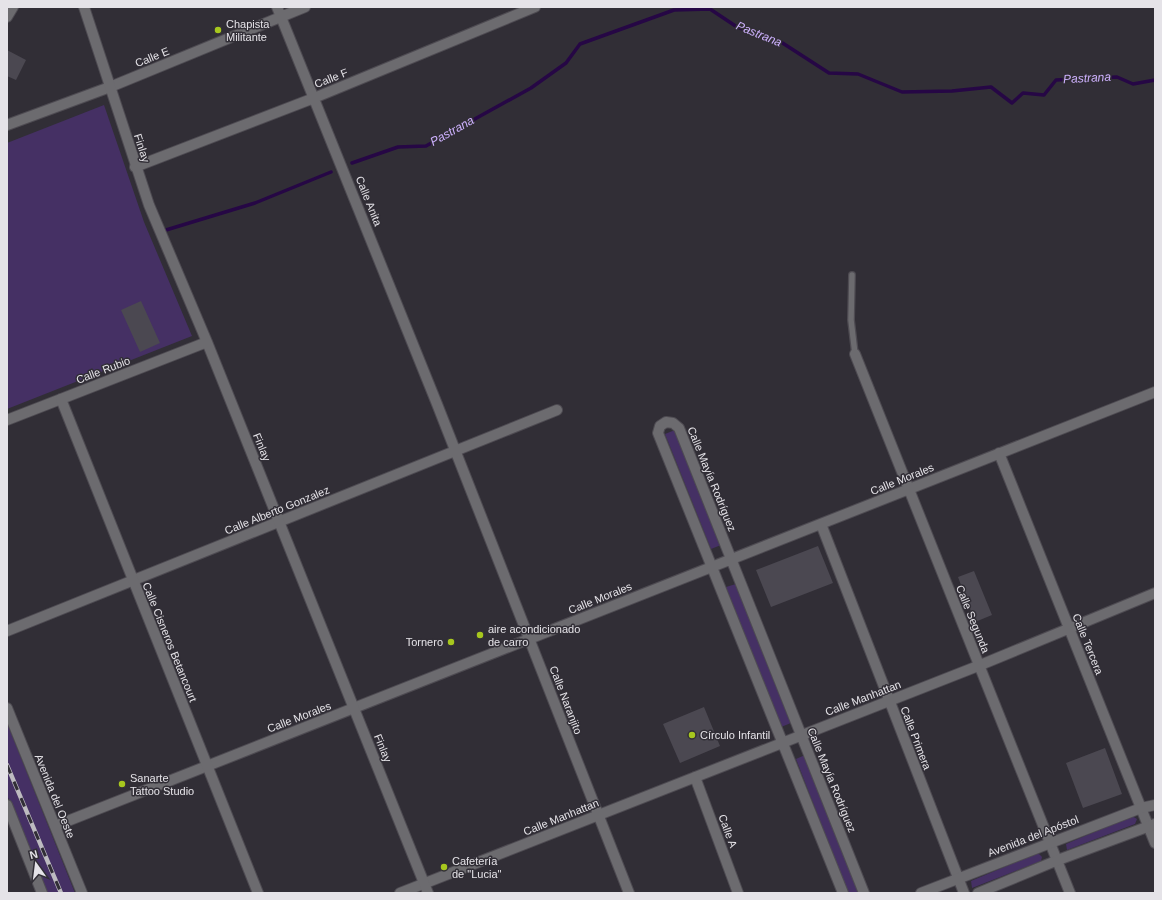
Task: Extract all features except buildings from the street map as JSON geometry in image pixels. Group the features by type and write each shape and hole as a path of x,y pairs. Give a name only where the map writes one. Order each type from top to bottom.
{"street":[{"path":"7,17 13,7"},
{"name":"Finlay","path":"84,7 135,167 155,220 207,342 426,888"},
{"name":"Calle E","path":"7,126 110,87 279,12 305,7"},
{"name":"Calle F","path":"135,167 314,98 535,7"},
{"name":"Calle Anita","path":"279,12 437,404"},
{"name":"Calle Rubio","path":"7,420 207,342"},
{"name":"Calle Segunda","path":"856,354 978,666 1058,860 1070,893"},
{"name":"Calle Morales","path":"55,826 1155,392"},
{"name":"Calle Cisneros Betancourt","path":"61,399 258,893"},
{"name":"Calle Naranjito","path":"437,404 630,893"},
{"name":"Calle Alberto Gonzalez","path":"7,631 557,410"},
{"name":"Calle Mayía Rodríguez","path":"843,893 658,432 660,426 666,422 673,423 679,428 864,893"},
{"name":"Calle Tercera","path":"999,453 1141,808 1152,825 1155,844"},
{"name":"Calle Primera","path":"821,524 964,893"},
{"name":"Calle Manhattan","path":"400,893 426,888 598,815 801,734 978,666 1155,593"},
{"name":"Avenida del Oeste","path":"7,708 82,893"},
{"name":"Calle A","path":"695,777 738,893"},
{"path":"7,805 42,893"},
{"name":"Avenida del Apóstol","path":"921,893 1050,842 1141,808 1155,805"},
{"path":"978,893 1058,860 1152,825"}],"lane":[{"path":"852,275 851,320 856,354"}],"shaded area":[{"path":"104,105 144,222 192,336 7,409 7,143"},
{"path":"675,430 721,545 711,549 665,434"},
{"path":"736,584 791,723 781,727 726,587"},
{"path":"7,723 75,893 47,893 7,795"},
{"path":"805,755 859,893 848,893 796,759"},
{"path":"1132,816 1137,819 1135,824 1067,850 1066,844"},
{"path":"1038,853 1042,857 1041,861 972,888 971,881"}],"waterway":[{"name":"Pastrana","path":"352,163 398,147 426,146 531,88 566,63 580,44 674,10 710,9 737,27 781,42 829,73 858,74 902,92 952,91 991,87 1012,103 1023,93 1044,95 1056,80 1117,77 1133,84 1155,80"},
{"name":"Pastrana","path":"166,230 255,203 331,172"}],"railway":[{"path":"7,765 61,893"}],"place":[{"name":"Chapista Militante","path":"218,30"},
{"name":"aire acondicionado de carro","path":"480,635"},
{"name":"Tornero","path":"451,642"},
{"name":"Círculo Infantil","path":"692,735"},
{"name":"Sanarte Tattoo Studio","path":"122,784"},
{"name":"Cafetería de \"Lucia\"","path":"444,867"}]}
